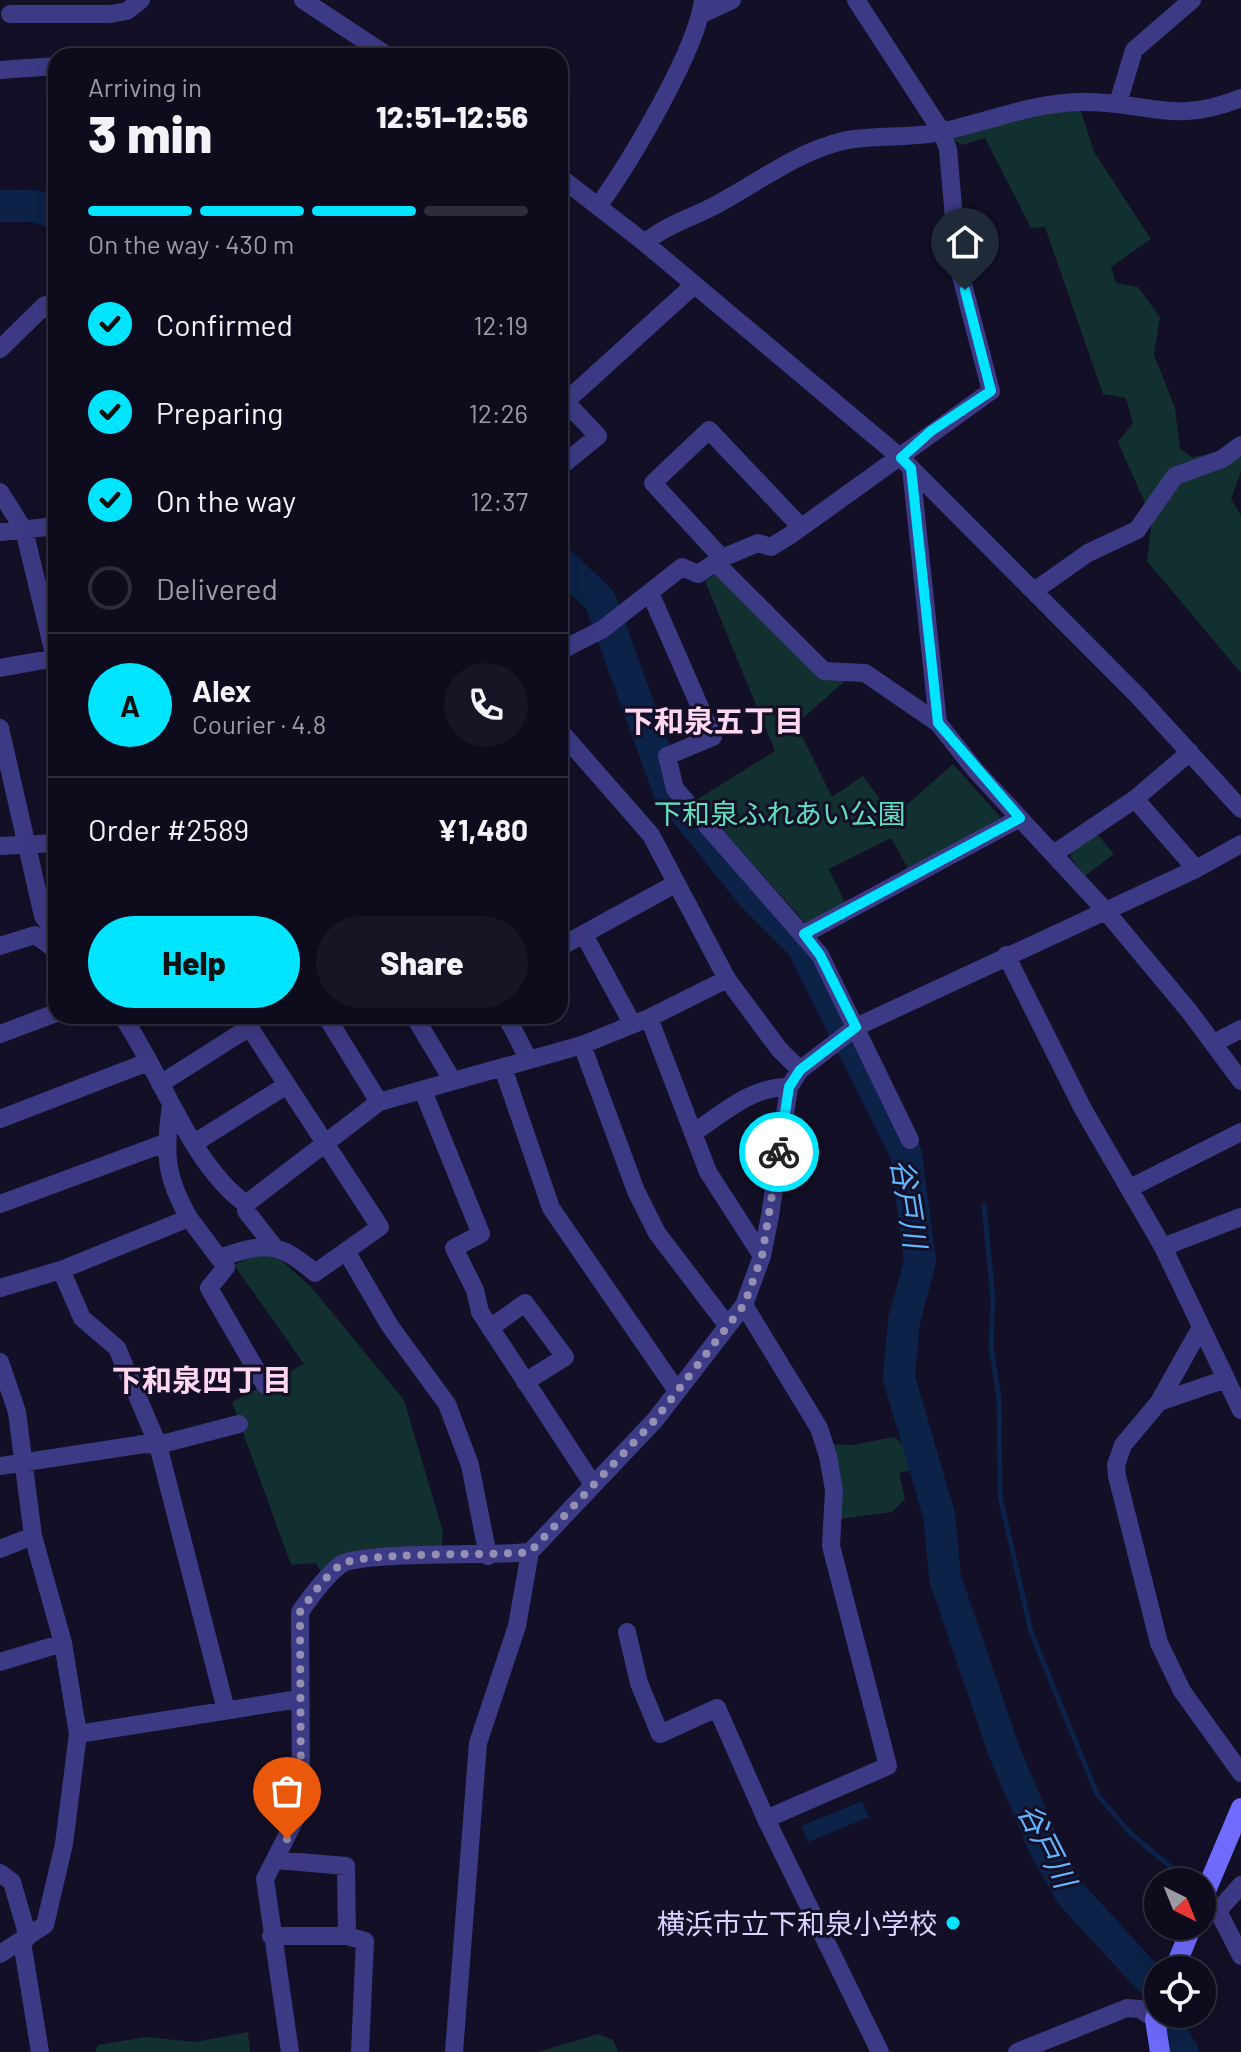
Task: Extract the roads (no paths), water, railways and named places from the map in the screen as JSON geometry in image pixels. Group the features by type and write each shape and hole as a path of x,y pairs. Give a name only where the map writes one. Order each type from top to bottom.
{"street":[{"path":"10,8 110,14 127,11 141,0"},
{"path":"599,205 637,146 703,7 732,0"},
{"path":"568,647 609,625 651,595 682,567 698,574 758,543 771,547 800,526 906,463 931,431 991,391 956,254 948,149 942,132 856,0"},
{"path":"1118,103 1134,50 1192,0"},
{"path":"313,2 377,48"},
{"path":"0,70 48,67"},
{"path":"645,243 657,232 710,208 766,174 842,141 904,138 942,132 1024,107 1118,103 1173,114 1194,113 1241,98"},
{"path":"568,182 645,243 906,463 1190,752 1241,809"},
{"path":"568,195 582,192"},
{"path":"568,394 694,285"},
{"path":"0,349 45,305 48,308"},
{"path":"568,405 598,436 568,460"},
{"path":"800,526 709,430 653,483 719,561 824,671 865,673 938,723 1104,909 1214,1043 1241,1081"},
{"path":"1034,591 1088,553 1137,530 1175,476 1222,459 1241,445"},
{"path":"906,463 938,723"},
{"path":"0,492 24,530 48,628"},
{"path":"0,532 48,527"},
{"path":"651,595 713,737 667,756 675,789 820,955 850,1032 910,1140"},
{"path":"0,668 48,661"},
{"path":"0,728 43,916 48,923"},
{"path":"568,740 651,835 727,979 779,1049 800,1070"},
{"path":"1055,853 1135,799 1190,752"},
{"path":"1135,799 1196,869"},
{"path":"804,934 1020,818"},
{"path":"0,846 48,844"},
{"path":"454,2052 478,1743 517,1626 530,1552 592,1483 655,1420 744,1305 762,1256 789,1087 800,1070 850,1032 1006,955 1196,869 1241,844"},
{"path":"568,943 675,884"},
{"path":"0,946 35,935 48,944"},
{"path":"584,935 640,1021 708,1172 762,1256"},
{"path":"1006,955 1083,1109 1163,1247 1241,1410"},
{"path":"246,1204 379,1102 582,1045 727,979"},
{"path":"0,1034 48,1016"},
{"path":"129,1024 171,1106 224,1188 246,1204"},
{"path":"160,1084 243,1024"},
{"path":"219,1258 260,1244 290,1252 315,1273 380,1227 247,1024"},
{"path":"331,1024 379,1102"},
{"path":"419,1024 453,1081"},
{"path":"510,1024 529,1060"},
{"path":"1214,1043 1241,1029"},
{"path":"582,1045 636,1191 657,1233 727,1325"},
{"path":"0,1119 148,1062"},
{"path":"503,1068 551,1208 677,1391"},
{"path":"196,1142 287,1085"},
{"path":"693,1133 752,1094 789,1087"},
{"path":"423,1091 481,1234 454,1248 475,1290 480,1312 592,1483"},
{"path":"171,1106 165,1143 166,1163 176,1196 226,1267 209,1288 265,1385"},
{"path":"1130,1188 1241,1132"},
{"path":"0,1204 165,1143"},
{"path":"246,1204 246,1211 275,1248"},
{"path":"1163,1247 1241,1217"},
{"path":"0,1288 61,1270 189,1218"},
{"path":"346,1251 390,1326 447,1404 470,1465 488,1556"},
{"path":"61,1270 82,1318 117,1348 158,1445 226,1710"},
{"path":"490,1328 525,1303 565,1357 525,1382"},
{"path":"744,1305 819,1428 828,1456 834,1490 831,1546 888,1766 766,1819"},
{"path":"1200,1329 1159,1402 1123,1445 1116,1465 1117,1476 1159,1643 1169,1668 1241,1773"},
{"path":"0,1365 17,1412 26,1461 33,1536 63,1643 78,1734 77,1761 56,1883 45,1925 0,1954"},
{"path":"1159,1402 1226,1379"},
{"path":"0,1466 144,1444 158,1445 239,1424"},
{"path":"0,1549 33,1536"},
{"path":"290,2052 265,1879 301,1808 300,1612 342,1564 366,1557 488,1556 530,1552"},
{"path":"627,1632 639,1683 660,1734 717,1708 766,1819 880,2052"},
{"path":"0,1662 63,1643"},
{"path":"78,1734 299,1699"},
{"path":"1216,1868 1241,1808"},
{"path":"276,1860 346,1866 347,1936"},
{"path":"0,1873 12,1882 25,1940 40,2052"},
{"path":"1241,1885 1218,1911 1241,1956"},
{"path":"271,1936 347,1936 365,1941 360,2052"},
{"path":"1017,2052 1127,2008 1144,2011"},
{"path":"1158,2028 1160,2052"}],"water":[{"path":"862,1801 869,1817 808,1842 801,1826"}],"waterway":[{"name":"谷戸川","path":"0,206 34,206 48,210"},
{"name":"谷戸川","path":"568,570 600,600 669,791 751,894 802,945 906,1153 920,1262 904,1321 899,1378 939,1515 945,1578 1004,1751 1045,1848 1071,1894 1144,1974"},
{"path":"984,1205 993,1299 991,1346 999,1398 1000,1496 1031,1632 1097,1794 1130,1833 1172,1868"},
{"name":"谷戸川","path":"1172,2035 1183,2052"}],"place":[{"name":"横浜市立下和泉小学校","path":"953,1923"}],"district":[{"name":"下和泉五丁目","path":"714,720"},
{"name":"下和泉四丁目","path":"202,1379"}],"park label":[{"name":"下和泉ふれあい公園","path":"780,813"}]}
